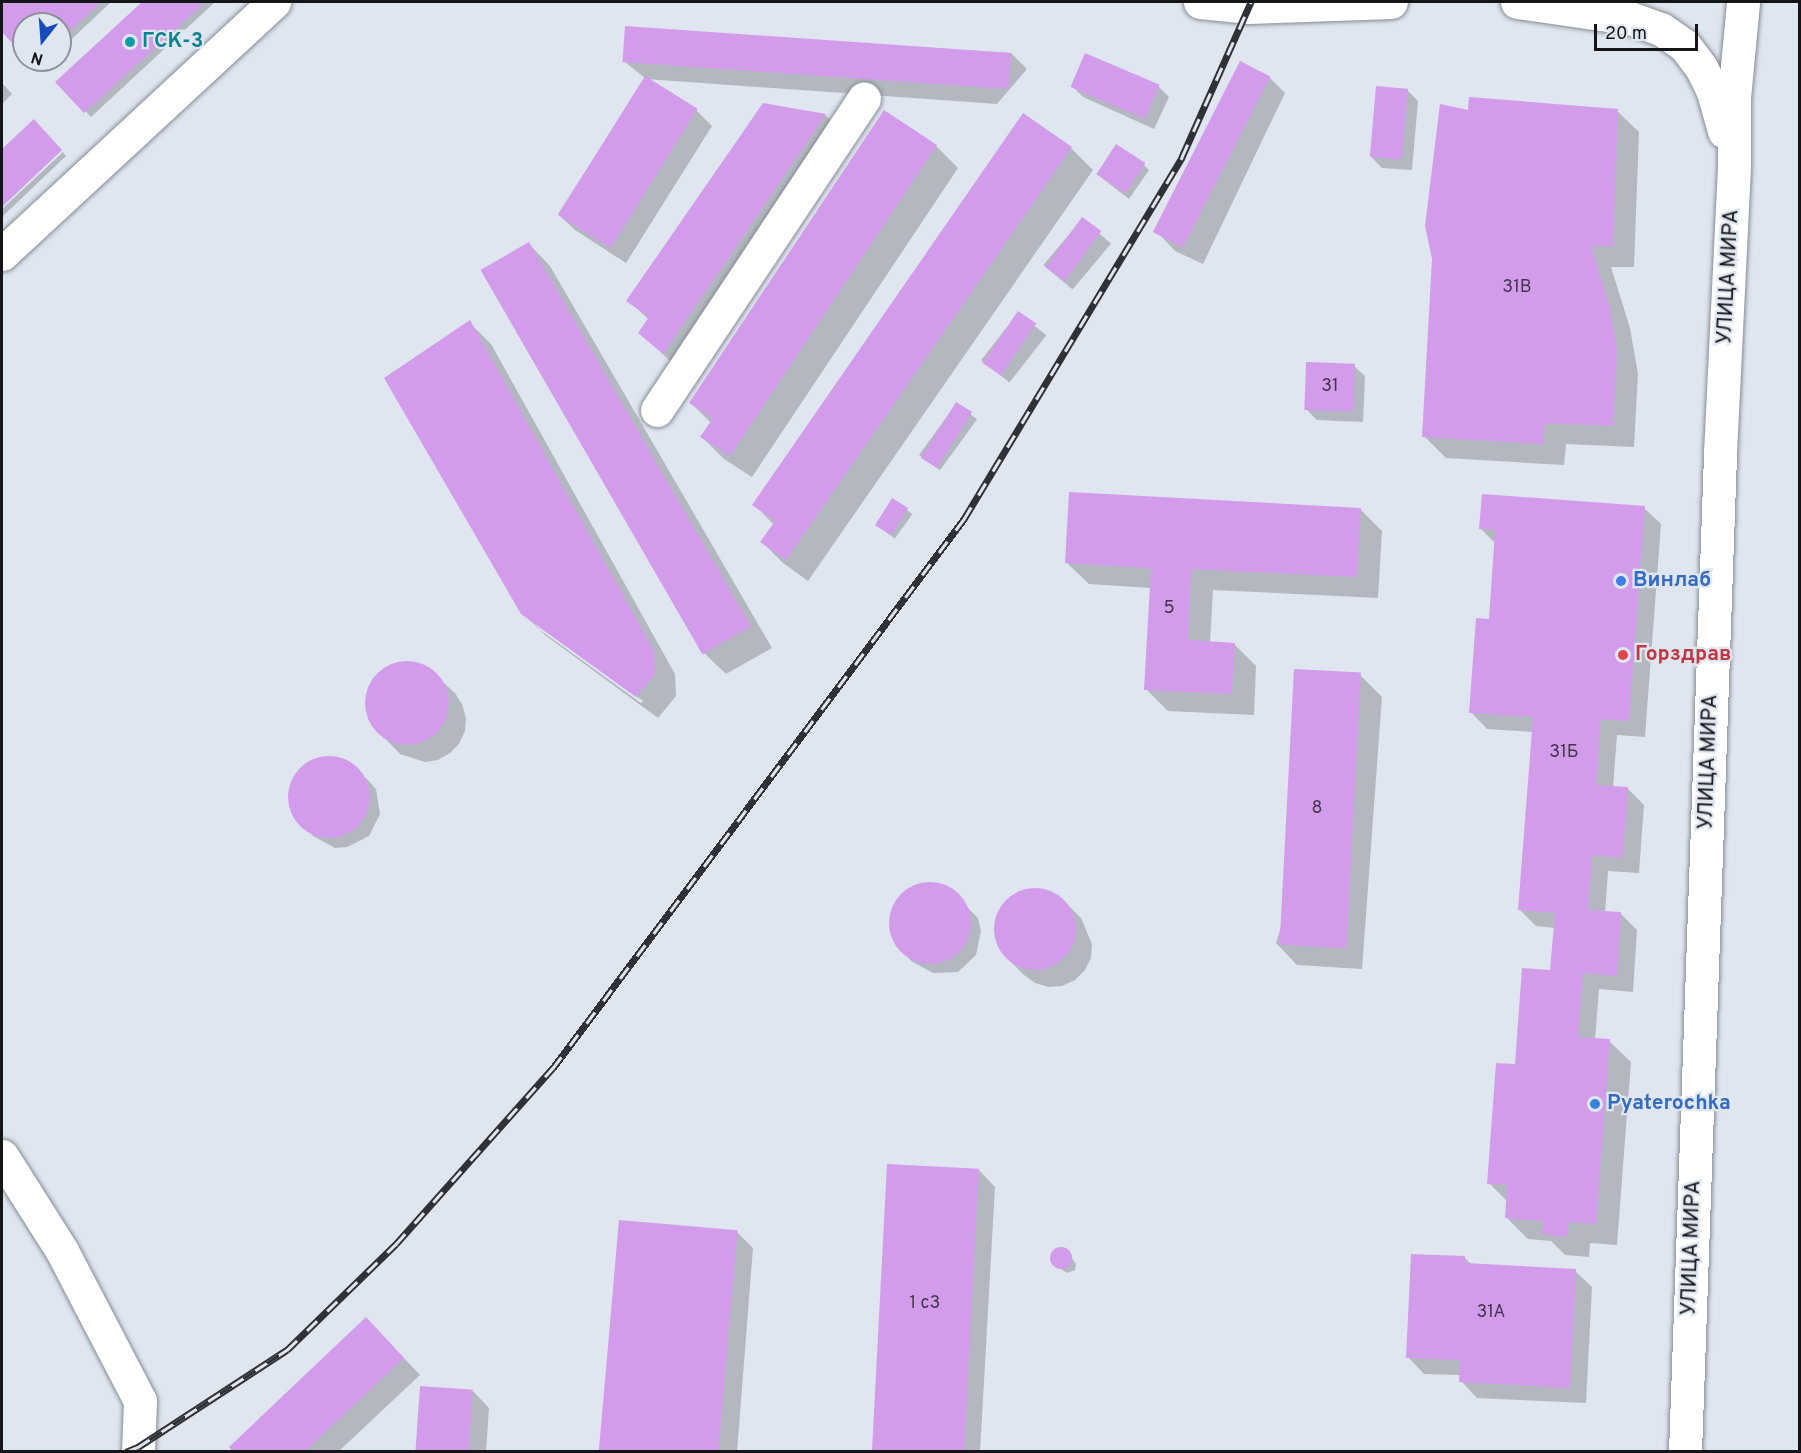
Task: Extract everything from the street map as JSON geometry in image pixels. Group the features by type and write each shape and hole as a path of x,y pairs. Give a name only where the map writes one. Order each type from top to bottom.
{"main road":[{"path":"2,254 274,2"},
{"path":"1200,2 1248,7 1391,2"},
{"path":"1517,2 1630,18 1661,29 1686,46 1701,67 1713,92 1734,165"},
{"name":"УЛИЦА МИРА","path":"1685,1452 1720,453 1734,165 1734,98 1743,2"},
{"path":"657,410 864,99"},
{"path":"2,1156 62,1251 140,1401 138,1452"}],"building":[{"path":"5,2 101,2 72,29 72,12 12,12 12,43 2,32 2,5"},
{"name":"ГСК-3","path":"142,2 205,2 84,113 55,82 66,72 72,72 72,66"},
{"path":"625,26 1011,53 1009,89 622,62"},
{"path":"1085,53 1160,85 1145,119 1071,87"},
{"path":"1240,61 1270,76 1183,248 1153,232"},
{"path":"645,76 698,109 611,248 558,215"},
{"path":"1376,86 1408,89 1402,160 1370,157"},
{"path":"1469,97 1618,109 1613,246 1591,246 1609,305 1617,351 1613,426 1545,423 1543,444 1422,437 1432,259 1425,226 1440,104 1468,110"},
{"path":"763,103 826,114 663,354 638,333 649,317 626,301"},
{"path":"884,110 937,145 730,456 700,437 713,418 689,403"},
{"path":"1023,113 1072,147 786,560 760,542 775,521 752,505"},
{"path":"34,119 62,150 2,207 2,149"},
{"path":"1116,144 1145,163 1126,193 1096,174"},
{"path":"1082,217 1101,231 1065,281 1046,267"},
{"path":"529,242 751,627 703,655 481,270"},
{"path":"1018,311 1036,323 1001,376 983,363"},
{"path":"470,320 654,651 655,674 636,697 521,614 384,378"},
{"path":"1306,362 1355,364 1353,412 1304,410"},
{"path":"956,402 972,412 937,468 921,458"},
{"path":"1069,492 1361,508 1357,577 1191,569 1188,640 1235,643 1232,694 1144,690 1151,568 1065,563"},
{"path":"1482,494 1645,506 1629,721 1601,719 1596,785 1628,787 1623,858 1592,855 1588,910 1621,912 1617,976 1583,973 1578,1037 1610,1039 1596,1224 1569,1222 1568,1237 1542,1234 1543,1221 1505,1218 1507,1185 1487,1184 1496,1063 1515,1064 1522,968 1550,970 1555,913 1518,910 1533,717 1469,713 1476,618 1489,619 1495,530 1479,529"},
{"path":"892,498 908,508 891,535 875,525"},
{"path":"407,661 423,664 437,673 446,687 449,703 446,719 437,733 423,742 407,745 391,742 377,733 368,719 365,703 368,687 377,673 391,664"},
{"path":"1294,669 1361,673 1346,948 1280,945"},
{"path":"329,756 345,759 358,768 367,781 370,797 367,813 358,826 345,835 329,838 313,835 300,826 291,813 288,797 291,781 300,768 313,759"},
{"path":"930,882 946,885 959,894 968,907 971,923 968,939 959,952 946,961 930,964 914,961 901,952 892,939 889,923 892,907 901,894 914,885"},
{"path":"1027,888 1043,888 1058,895 1069,906 1076,921 1073,945 1064,958 1043,970 1027,970 1012,963 1001,952 994,937 994,921 1001,906 1012,895"},
{"path":"887,1164 979,1169 964,1452 872,1452"},
{"path":"619,1220 738,1230 718,1452 599,1452"},
{"path":"1061,1247 1069,1250 1072,1258 1069,1266 1061,1269 1053,1266 1050,1258 1053,1250"},
{"path":"1411,1254 1465,1256 1465,1263 1576,1269 1570,1388 1459,1382 1460,1360 1406,1358"},
{"path":"366,1317 404,1358 304,1452 233,1452 229,1447"},
{"path":"420,1386 473,1390 469,1452 415,1452"}],"railway":[{"path":"126,1452 138,1447 287,1350 396,1244 553,1068 964,519 1182,157 1251,2"}],"place":[{"name":"ГСК-3","path":"130,42"},
{"name":"Винлаб","path":"1621,581"},
{"name":"Горздрав","path":"1623,655"},
{"name":"Pyaterochka","path":"1595,1104"}]}
